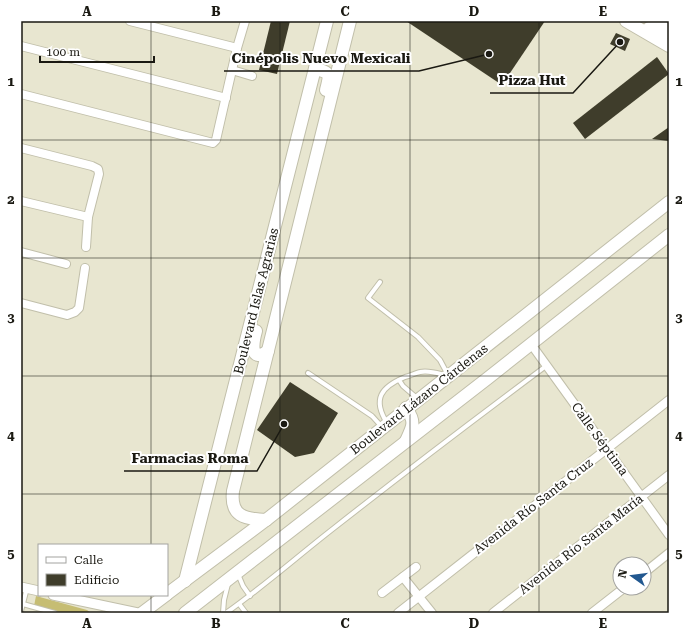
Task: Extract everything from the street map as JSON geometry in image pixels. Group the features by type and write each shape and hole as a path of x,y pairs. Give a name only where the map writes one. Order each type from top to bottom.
{"main road":[{"name":"Boulevard Islas Agrarias","path":"185,581 327,21"},
{"name":"Boulevard Islas Agrarias","path":"266,520 241,515 235,511 232,498 350,21"},
{"path":"626,21 669,46"},
{"path":"636,21 658,32 664,33 664,25"},
{"path":"315,69 326,72 329,79 323,104 325,120"},
{"name":"Boulevard Lázaro Cárdenas","path":"168,594 266,520 418,398 669,202"},
{"name":"Boulevard Lázaro Cárdenas","path":"186,613 669,235"},
{"path":"260,286 264,296 252,344 253,350 256,354 259,355 268,351"},
{"path":"405,442 414,421 406,408"},
{"name":"Boulevard Lázaro Cárdenas","path":"142,613 166,596"}],"street":[{"path":"130,21 237,48"},
{"path":"21,94 213,143 216,140 237,48 245,21"},
{"path":"21,46 226,98"},
{"path":"232,70 252,76"},
{"path":"21,148 92,166 98,169 99,174 88,217 86,247"},
{"path":"21,201 88,217"},
{"path":"21,252 66,264"},
{"path":"21,303 67,315 75,312 79,308 85,268"},
{"name":"Calle Séptima","path":"531,344 669,535"},
{"name":"Avenida Río Santa Cruz","path":"398,613 669,400"},
{"name":"Avenida Río Santa María","path":"493,613 669,475"},
{"path":"652,567 669,553"},
{"path":"382,593 416,567"},
{"path":"403,577 432,613"},
{"path":"24,588 38,592"},
{"path":"57,596 138,613"},
{"path":"592,613 614,596"},
{"path":"85,603 96,613"}],"lane":[{"path":"380,282 368,298 418,338 440,360 448,375"},
{"path":"226,613 240,604 293,560 405,473 546,366"},
{"path":"384,425 380,411 381,396 387,387 399,380 421,371 448,375"},
{"path":"308,373 384,425"},
{"path":"399,380 403,386 418,398"},
{"path":"223,613 225,594 234,575 244,586 250,596"},
{"path":"21,611 24,588"},
{"path":"23,604 54,613"},
{"path":"240,604 246,613"}],"shaded area":[{"path":"36,596 87,610 91,613 59,613 34,606"}],"building":[{"path":"271,21 290,21 277,74 259,70"},
{"path":"406,21 545,21 502,85"},
{"path":"616,33 630,39 625,51 610,44"},
{"path":"657,57 669,74 585,139 573,123"},
{"path":"669,127 669,141 652,139"},
{"path":"290,382 338,413 314,453 295,457 257,430"}],"place":[{"name":"Pizza Hut","path":"620,42"},
{"name":"Cinépolis Nuevo Mexicali","path":"489,54"},
{"name":"Farmacias Roma","path":"284,424"}]}
